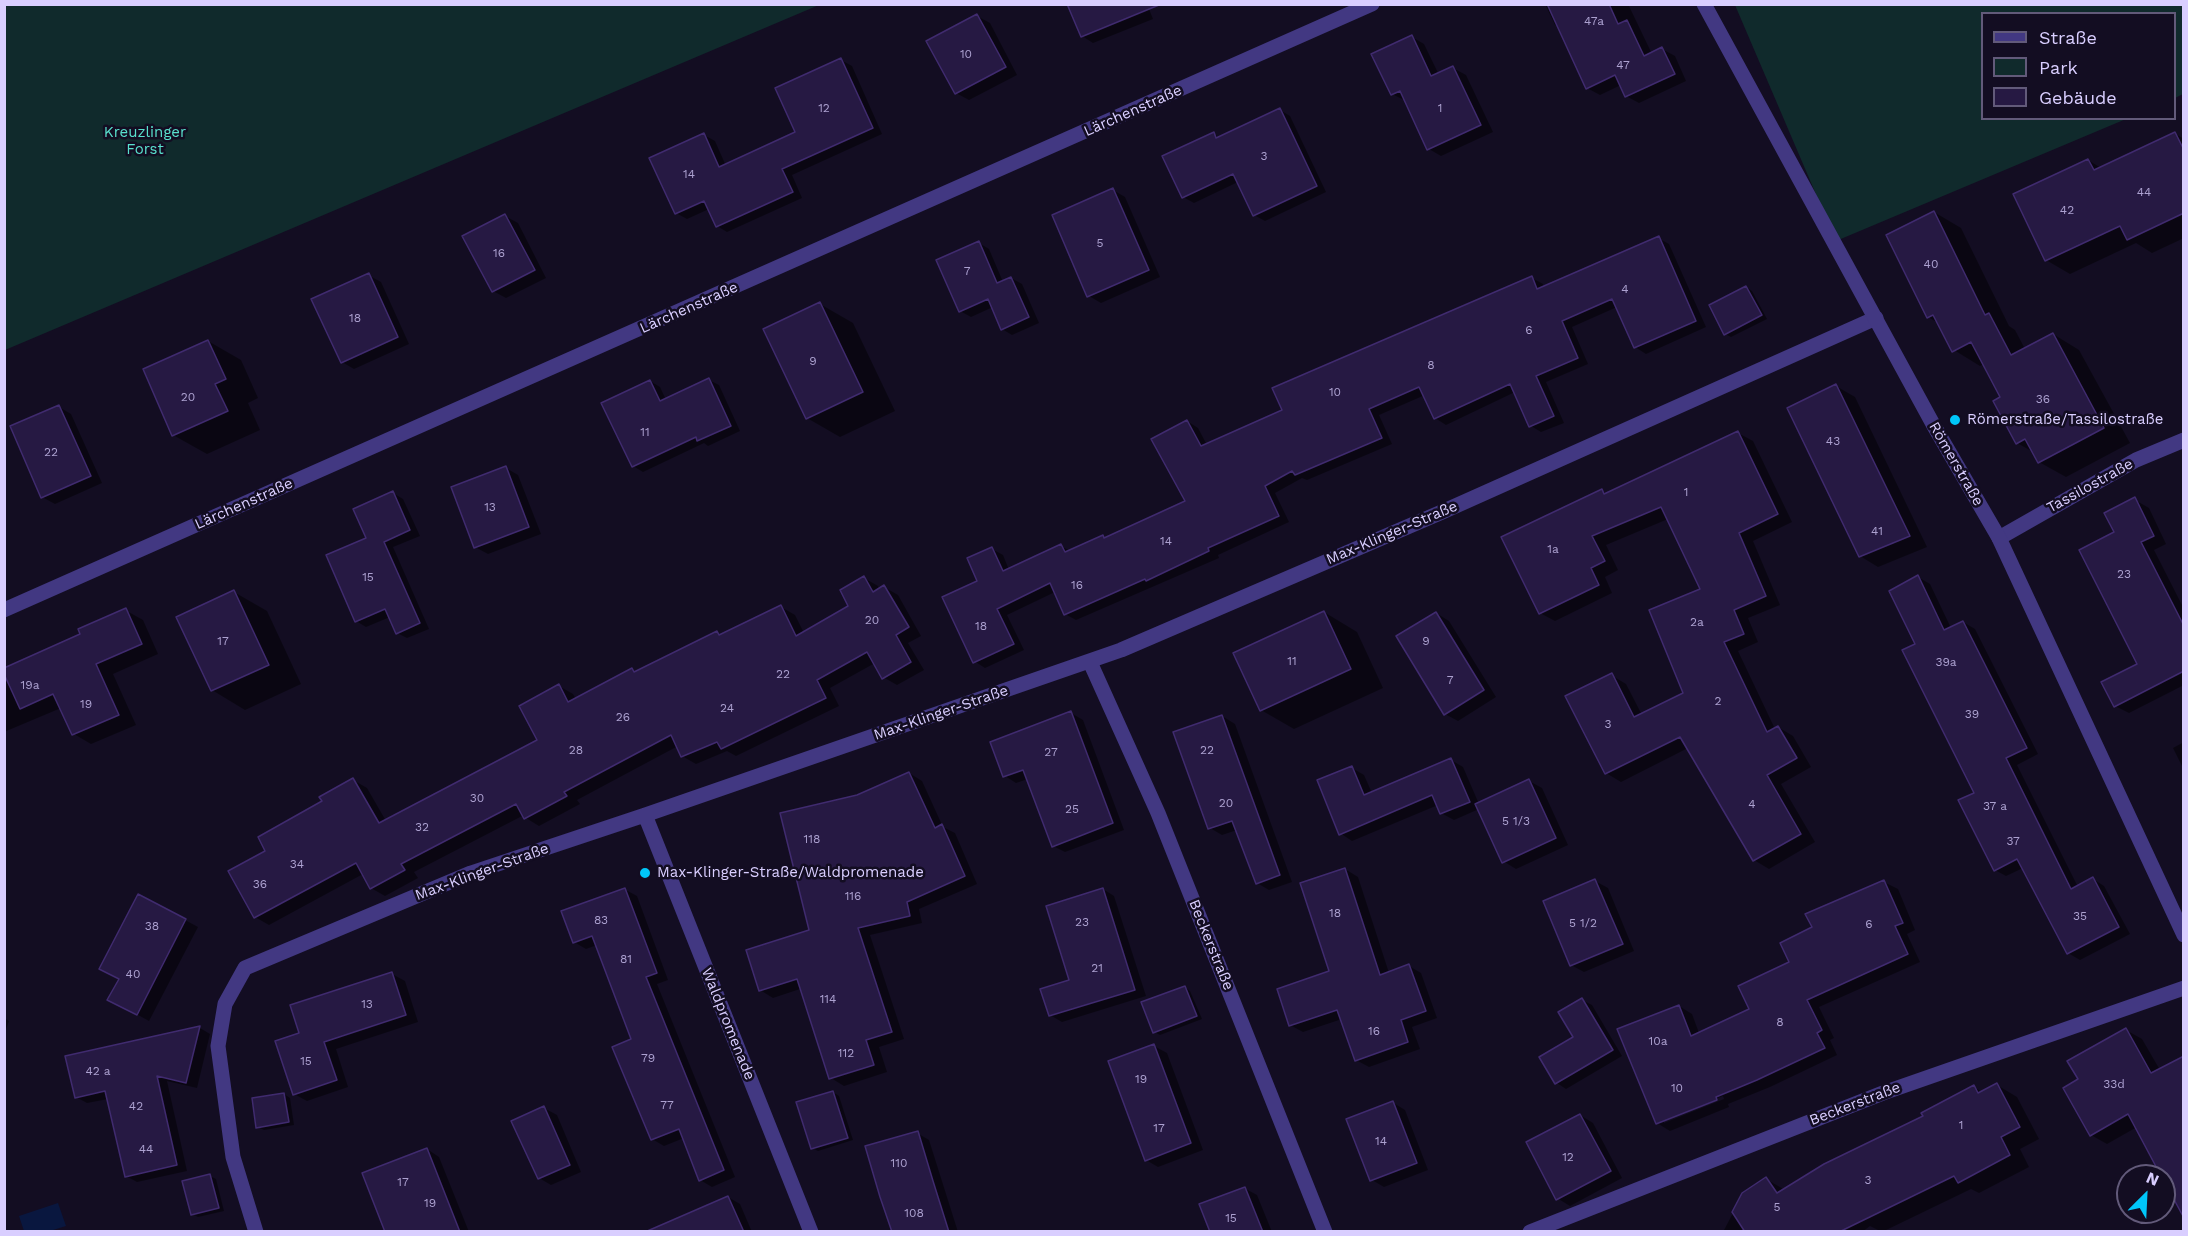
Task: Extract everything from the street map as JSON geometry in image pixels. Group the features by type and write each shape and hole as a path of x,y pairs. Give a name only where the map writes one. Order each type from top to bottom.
{"street":[{"name":"Lärchenstraße","path":"4,610 1372,4"},
{"name":"Römerstraße","path":"1704,4 1934,426 1999,538 2184,935"},
{"name":"Max-Klinger-Straße","path":"256,1232 233,1157 218,1046 225,1004 245,968 471,873 645,816 1090,662 1442,512 1876,318"},
{"name":"Tassilostraße","path":"1999,538 2136,460 2184,440"},
{"name":"Beckerstraße","path":"1090,662 1158,813 1325,1232"},
{"name":"Waldpromenade","path":"645,816 811,1232"},
{"name":"Beckerstraße","path":"1530,1232 1882,1093 2184,988"}],"green space":[{"name":"Kreuzlinger Forst","path":"5,4 819,4 819,5 5,350"},
{"path":"1735,5 2183,5 2183,94 2176,98 2176,12 1981,12 1981,120 2124,120 1836,241"}],"water":[{"path":"58,1203 66,1226 50,1231 24,1231 19,1216"}],"building":[{"path":"1067,4 1159,4 1159,5 1081,37"},
{"path":"1547,4 1609,4 1618,24 1627,20 1644,56 1662,47 1675,74 1625,97 1615,75 1586,89"},
{"path":"977,14 1006,67 955,94 926,41"},
{"path":"1412,35 1431,76 1453,66 1481,125 1427,150 1400,91 1391,95 1371,54"},
{"path":"841,58 873,128 782,169 793,192 716,227 704,201 675,214 649,158 704,133 719,167 795,132 775,88"},
{"path":"1280,108 1317,186 1253,216 1233,174 1182,198 1162,156 1214,132 1216,138"},
{"path":"2175,132 2184,150 2184,213 2127,240 2120,226 2045,261 2013,194 2088,159 2094,170"},
{"path":"1113,188 1149,270 1087,297 1052,215"},
{"path":"1934,211 1985,315 1989,313 2011,355 2053,333 2104,428 2038,463 2025,439 2016,444 1993,401 2000,397 1971,342 1952,352 1933,315 1927,318 1886,235"},
{"path":"505,214 535,270 492,292 462,236"},
{"path":"1659,236 1696,321 1634,348 1612,299 1562,321 1578,358 1536,376 1554,416 1529,427 1510,384 1434,419 1419,387 1369,409 1382,438 1295,475 1292,471 1265,486 1279,516 1208,548 1209,551 1146,581 1145,579 1064,615 1050,583 997,609 1014,644 973,663 942,597 977,581 967,558 992,547 1003,571 1061,544 1065,552 1103,535 1104,538 1185,501 1151,439 1187,420 1201,446 1282,410 1272,388 1532,276 1537,289"},
{"path":"979,241 997,283 1011,277 1029,317 1001,330 988,299 959,312 936,260"},
{"path":"369,273 398,337 341,363 311,299"},
{"path":"1746,286 1762,315 1724,335 1709,305"},
{"path":"820,302 863,392 806,419 763,329"},
{"path":"208,340 226,379 215,384 228,411 172,436 143,369"},
{"path":"709,378 731,426 697,441 696,437 632,467 601,403 650,380 660,401"},
{"path":"1836,384 1910,536 1859,557 1787,408"},
{"path":"59,405 91,476 41,498 10,426"},
{"path":"1738,431 1778,514 1739,533 1766,596 1734,610 1744,634 1724,642 1767,732 1778,726 1797,758 1767,775 1801,834 1753,861 1680,737 1605,774 1565,696 1612,673 1634,717 1683,693 1649,610 1700,589 1661,507 1592,536 1605,561 1591,568 1599,585 1539,614 1501,537 1602,489 1604,494"},
{"path":"506,466 529,527 474,548 451,487"},
{"path":"393,491 410,530 384,542 420,623 396,634 385,609 355,622 326,555 366,538 353,509"},
{"path":"2135,497 2154,536 2141,542 2184,626 2184,671 2114,707 2101,682 2137,664 2079,550 2114,532 2104,513"},
{"path":"1918,575 1944,630 1963,621 2027,748 2006,758 2071,889 2093,877 2119,927 2067,954 2017,859 1994,871 1958,800 1974,793 1902,650 1915,644 1889,591"},
{"path":"864,576 873,592 884,585 909,627 896,635 911,662 882,679 867,652 817,680 826,698 721,749 717,742 681,757 671,735 564,792 567,796 524,819 516,804 401,864 405,870 370,889 356,863 254,918 228,871 265,851 258,837 322,801 319,797 353,778 379,823 537,740 519,706 559,684 568,702 632,668 634,672 717,631 719,635 781,605 796,636 848,606 840,590"},
{"path":"234,590 269,665 211,691 176,617"},
{"path":"126,608 142,644 96,664 119,715 72,735 53,694 20,709 4,674 4,668 80,634 78,629"},
{"path":"1324,611 1351,669 1260,711 1233,653"},
{"path":"1436,612 1484,690 1444,715 1396,636"},
{"path":"1071,711 1113,823 1052,847 1023,770 1003,777 990,742"},
{"path":"1222,715 1280,875 1256,884 1232,821 1208,829 1173,732"},
{"path":"1451,758 1470,802 1440,814 1432,795 1339,835 1317,780 1352,766 1364,795"},
{"path":"909,772 935,828 942,824 965,876 907,902 910,916 858,928 892,1032 866,1040 874,1065 829,1079 797,979 759,991 746,950 809,930 780,813 857,795"},
{"path":"1529,779 1556,838 1502,863 1475,804"},
{"path":"1345,868 1380,975 1409,964 1426,1011 1401,1020 1408,1042 1355,1061 1337,1010 1289,1026 1277,989 1329,971 1300,883"},
{"path":"1595,879 1623,944 1570,966 1543,901"},
{"path":"1884,880 1903,923 1895,926 1908,954 1807,1000 1822,1030 1817,1033 1825,1048 1716,1097 1717,1100 1656,1124 1617,1029 1679,1005 1691,1036 1749,1009 1738,986 1789,962 1780,943 1812,927 1805,914"},
{"path":"625,888 657,973 646,977 724,1170 699,1181 679,1129 651,1140 612,1047 631,1039 592,936 573,943 561,911"},
{"path":"1103,888 1135,990 1049,1016 1040,989 1069,980 1046,906"},
{"path":"138,894 186,919 137,1015 107,1000 119,979 99,969"},
{"path":"392,972 406,1015 324,1042 337,1080 293,1095 275,1041 299,1033 290,1005"},
{"path":"1185,986 1197,1016 1153,1033 1141,1002"},
{"path":"1582,998 1613,1050 1555,1084 1539,1057 1573,1037 1558,1012"},
{"path":"200,1026 186,1083 157,1076 177,1165 125,1177 105,1091 75,1098 65,1056"},
{"path":"2126,1028 2151,1073 2184,1056 2184,1218 2176,1203 2176,1164 2155,1164 2128,1114 2090,1136 2063,1088 2078,1079 2067,1061"},
{"path":"1154,1044 1191,1143 1145,1161 1108,1061"},
{"path":"1997,1083 2020,1127 2001,1137 2010,1155 1958,1183 1954,1176 1839,1232 1745,1232 1732,1212 1742,1193 1766,1177 1777,1193 1824,1164 1923,1116 1921,1113 1974,1085 1978,1093"},
{"path":"833,1091 848,1138 811,1149 796,1102"},
{"path":"284,1093 289,1122 256,1128 252,1098"},
{"path":"1393,1101 1417,1163 1370,1181 1346,1119"},
{"path":"544,1106 570,1165 538,1179 511,1121"},
{"path":"1580,1114 1611,1171 1556,1200 1526,1142"},
{"path":"918,1131 949,1232 892,1232 880,1197 865,1146"},
{"path":"427,1148 460,1232 385,1232 362,1173"},
{"path":"210,1174 219,1208 191,1215 182,1181"},
{"path":"1245,1187 1263,1232 1210,1232 1199,1204"},
{"path":"728,1196 744,1232 645,1232"}],"place":[{"name":"Römerstraße/Tassilostraße","path":"1955,420"},
{"name":"Max-Klinger-Straße/Waldpromenade","path":"645,873"}]}
